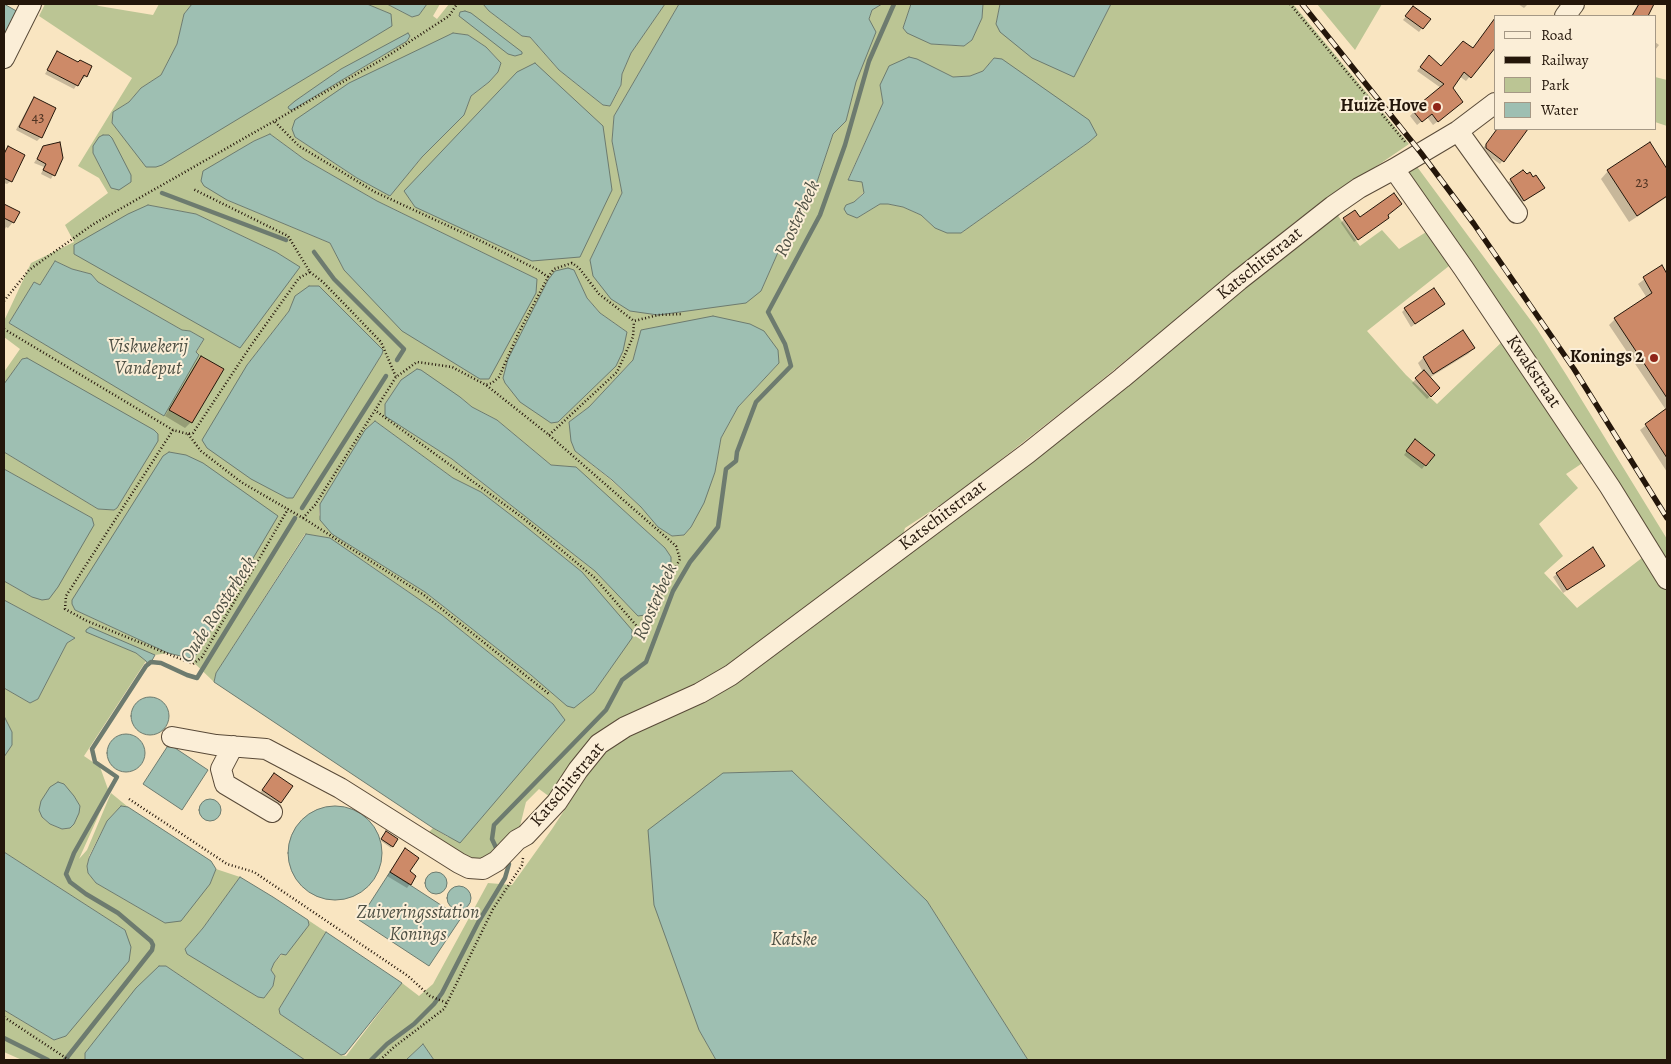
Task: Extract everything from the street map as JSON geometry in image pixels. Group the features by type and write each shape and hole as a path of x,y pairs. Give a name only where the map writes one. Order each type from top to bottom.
{"street":[{"path":"4,58 31,4"},
{"path":"1566,15 1574,4"},
{"name":"Katschitstraat","path":"233,746 266,749 340,788 468,868 483,869 498,861 557,802 578,770 599,744 625,727 700,693 731,675 1028,453 1122,378 1239,280 1333,206 1359,188 1458,131 1494,104"},
{"path":"1458,131 1517,213"},
{"name":"Kwakstraat","path":"1394,169 1464,268 1599,470 1667,579"},
{"path":"172,737 233,746 221,769 225,784 272,812"}],"path":[{"path":"4,301 29,270 92,225 383,59 449,16 457,4"},
{"path":"1290,4 1363,90 1415,157"},
{"path":"275,122 299,146 375,192 483,242 548,277"},
{"path":"193,189 288,236 310,272 323,282 381,342 396,377"},
{"path":"486,385 499,377 518,334 554,269 572,263 598,294 634,321"},
{"path":"4,329 173,430 188,434 193,433 252,344 299,278 310,272"},
{"path":"634,321 658,315 683,314"},
{"path":"549,435 617,372 633,336 634,321"},
{"path":"303,518 315,505 396,377 417,362 452,367 486,385 549,435 676,546 680,559 642,632 595,578 523,518 376,411"},
{"path":"173,430 66,596 65,609 87,622 193,664 202,657 288,509"},
{"path":"188,434 201,451 241,482 303,518 424,595 549,694"},
{"path":"130,799 227,864 254,872 408,976 416,985 433,997 447,1003"},
{"path":"380,1060 444,1009 493,909 522,865 526,835"},
{"path":"4,1017 69,1060"}],"green space":[{"path":"45,4 94,4 153,15 159,4 192,4 184,14 177,44 161,75 141,88 129,102 113,112 112,123 127,141 390,14 367,4 387,4 412,17 419,15 427,4 440,4 433,16 437,19 449,4 483,4 489,11 522,36 530,37 559,70 603,105 610,106 621,86 622,74 631,53 665,4 679,4 614,116 612,141 622,193 590,260 761,291 783,241 816,185 833,134 846,121 872,10 882,4 911,4 903,28 931,44 964,46 972,40 982,18 983,4 1000,4 996,24 1074,76 1111,4 1293,4 1409,144 1295,222 1082,396 957,494 905,528 895,563 1336,213 1360,246 1382,230 1399,249 1431,229 1454,262 1367,331 1406,375 1437,404 1505,339 1587,460 1566,474 1578,488 1539,524 1563,556 1544,573 1577,608 1647,554 1667,587 1667,1060 1028,1060 927,901 792,771 723,773 699,1030 716,1060 434,1060 423,1044 406,1060 305,1060 166,966 159,966 85,1053 85,1060 22,1060 4,1052 4,1010 54,1040 66,1036 125,930 4,852 4,757 12,745 12,732 4,716 4,688 30,703 38,699 67,643 75,638 4,600 4,581 32,597 92,518 4,469 4,452 98,509 114,510 158,440 22,359 4,384 4,372 20,349 4,337 4,321 31,263 74,242 65,225 108,193 99,178 78,166 132,78 39,16","holes":["453,33 468,35 486,47 501,63 498,72 489,82 471,96 464,115 422,157 390,195 357,178 295,137","410,36 407,41 292,110 288,107 341,69","994,58 1097,135 961,233 935,228 921,215 903,207 888,204 880,204 857,218 846,205 854,202 864,192 862,181 848,179 883,103 880,85 935,68 953,77 970,76 983,71","270,134 304,159 377,201 537,279 344,270 330,243 227,200 203,172 254,141","93,153 131,182 111,188","148,205 196,214 276,252 299,267 82,257 74,254","55,261 72,269 91,274 98,282 182,330 190,331 204,339 196,353 199,354 164,415 9,323 34,282 40,285","573,270 587,298 600,313 627,332 570,409 558,422 508,359 548,280 555,271","319,286 383,350 293,497 287,498 247,365 289,311 296,296","665,326 779,363 738,407 721,438 715,472 691,527 684,535 672,536 658,527 641,507 575,451 569,422 589,407 633,360 641,330","401,380 460,397 472,407 497,420 551,465 576,468 665,548 671,557 638,616 595,571 452,459 386,416 385,404","375,421 453,478 481,492 582,572 612,666 594,692 568,706 425,592 332,534 319,515 320,504 365,430","305,534 330,538 442,615 553,704 448,837 433,828 426,835 481,864 519,830 526,802 539,789 550,797 594,765 512,885 488,883 433,984 419,996 402,983 346,1056 341,1055 280,1014 279,1009 326,932 308,920 309,925 274,963 271,970 275,976 273,986 264,998 258,997 188,954 185,949 203,928 240,877 216,869 210,884 165,923 96,883 88,873 89,856 107,821 121,806 128,807 111,793 87,850 79,859 109,792 100,767 84,756 146,661 136,653 87,632 155,655 168,653 75,610 196,655 189,658 214,682 216,673","74,796 80,806 74,824 70,828 62,829 50,824 42,817"]},
{"path":"1317,4 1382,4 1355,50"},
{"path":"1656,77 1667,80 1667,126 1656,122"},
{"path":"1415,164 1537,329 1567,376 1667,539 1667,567 1406,170"}],"water":[{"path":"4,4 20,13 4,44"},
{"path":"192,4 367,4 391,14 392,26 162,165 146,167 112,123 113,112 129,102 141,88 161,75 177,44 184,14"},
{"path":"387,4 427,4 419,15 412,17"},
{"path":"483,4 665,4 631,53 622,74 621,85 610,106 603,105 559,70 530,37 522,36 489,11"},
{"path":"679,4 882,4 872,10 869,19 876,32 856,82 846,121 833,134 816,185 783,241 761,291 746,303 658,315 630,311 611,299 593,276 590,260 622,193 612,141 614,116"},
{"path":"911,4 983,4 982,18 972,40 964,46 931,44 907,33 903,28"},
{"path":"1000,4 1111,4 1074,77 1032,58 1000,32 996,24"},
{"path":"460,12 471,13 522,52 522,54 515,56 508,54 459,16"},
{"path":"408,33 410,36 407,41 292,110 289,109 288,107 295,101 341,69"},
{"path":"453,33 468,35 486,47 501,63 498,72 471,96 464,115 422,157 390,196 357,178 295,137 292,129 295,120 349,83"},
{"path":"909,57 953,77 970,76 983,71 994,58 1002,59 1089,120 1097,135 961,233 947,233 935,228 921,215 903,207 888,204 880,204 857,218 847,214 844,209 846,205 854,202 864,193 862,182 848,180 883,103 880,85 889,66"},
{"path":"535,63 603,126 612,190 580,257 532,261 415,207 404,191 517,72"},
{"path":"270,134 304,159 377,201 537,279 536,293 489,379 480,379 402,331 344,270 330,243 227,200 204,186 201,181 203,171 254,141"},
{"path":"109,135 112,138 131,175 131,182 119,190 111,188 93,153 93,146 99,137"},
{"path":"148,205 196,214 276,252 300,267 240,348 74,254 74,245 128,214"},
{"name":"Viskwekerij Vandeput","path":"55,261 72,269 91,274 98,282 182,330 190,331 204,339 196,352 199,355 164,416 9,323 34,282 40,285"},
{"path":"568,268 574,270 587,298 600,313 627,332 623,351 616,366 558,422 551,423 520,402 503,378 508,359 548,280 555,271"},
{"path":"309,286 319,286 383,350 293,498 287,498 251,479 207,448 202,440 247,365 289,311 295,296"},
{"path":"713,316 750,324 764,331 778,350 779,363 738,407 721,438 715,472 704,503 691,527 684,535 672,536 658,527 641,507 612,480 575,451 571,441 569,422 589,407 633,360 641,330"},
{"path":"27,358 158,434 158,441 114,510 98,509 4,452 4,384 22,359"},
{"path":"417,369 472,407 497,420 551,465 576,467 665,548 671,557 671,566 645,615 638,616 595,571 452,459 385,416 385,404 401,380"},
{"path":"375,421 453,478 481,492 582,572 632,630 632,638 594,692 574,708 567,706 531,675 425,592 332,534 320,520 320,504 365,430"},
{"path":"169,452 186,455 203,463 278,516 196,655 189,658 168,653 75,610 72,604 72,600 163,456"},
{"path":"4,469 92,518 94,525 49,599 42,600 32,597 4,581"},
{"path":"306,534 330,538 442,615 553,704 565,720 460,843 433,828 214,682 216,673"},
{"path":"4,600 75,638 67,643 38,699 30,703 4,688"},
{"path":"90,627 155,655 149,666 136,653 86,632"},
{"path":"150,697 163,703 169,716 163,729 150,735 137,729 131,716 137,703"},
{"path":"4,716 12,732 12,745 4,757"},
{"path":"126,734 133,735 139,740 144,746 144,760 139,766 133,771 126,772 119,771 113,766 108,760 107,753 108,746 113,740 119,735"},
{"path":"169,744 208,770 182,810 143,784"},
{"name":"Katske","path":"792,771 927,901 1028,1060 716,1060 699,1030 654,905 648,830 723,773"},
{"path":"58,782 64,784 80,806 74,824 70,828 62,829 50,824 42,817 39,810 41,801 50,787"},
{"path":"210,799 218,802 221,810 218,818 210,821 202,818 199,810 202,802"},
{"path":"121,806 128,807 211,861 216,869 210,884 181,921 165,923 96,883 88,873 89,858 107,821"},
{"path":"335,806 353,810 368,820 378,835 382,853 378,871 368,886 353,896 335,900 317,896 302,886 292,871 288,853 292,835 302,820 317,810"},
{"path":"4,852 125,930 131,947 129,961 66,1036 54,1040 4,1010"},
{"name":"Zuiveringsstation Konings","path":"390,872 461,918 429,966 359,920"},
{"path":"436,872 444,875 447,883 444,891 436,894 428,891 425,883 428,875"},
{"path":"240,877 308,920 309,925 286,955 281,954 274,963 271,970 275,976 273,986 264,998 258,997 187,954 185,949 203,928"},
{"path":"459,886 464,887 470,893 470,903 464,909 459,910 454,909 448,903 447,898 448,893 454,887"},
{"path":"326,932 402,983 345,1054 341,1055 280,1014 279,1009"},
{"path":"159,966 166,966 305,1060 85,1060 85,1053 136,988"},
{"path":"423,1044 434,1060 406,1060"}],"building":[{"path":"1639,4 1654,4 1648,15 1633,15"},
{"path":"1413,6 1431,19 1423,29 1405,16"},
{"path":"1494,19 1494,49 1471,78 1464,72 1453,88 1463,102 1438,122 1432,114 1422,122 1413,111 1444,84 1420,67 1429,55 1441,66 1463,41 1473,48"},
{"path":"57,51 78,62 80,60 92,66 87,77 84,75 78,86 47,70"},
{"path":"34,97 56,108 42,138 19,127"},
{"path":"1496,130 1527,130 1504,162 1486,148 1486,144"},
{"path":"60,142 63,158 55,176 43,170 46,164 37,159 43,146"},
{"path":"1650,142 1667,169 1667,196 1637,216 1607,170"},
{"path":"8,146 25,155 12,182 4,178 4,154"},
{"path":"1523,170 1527,174 1530,172 1533,177 1536,175 1545,188 1524,201 1510,179"},
{"path":"1394,193 1402,204 1388,215 1389,218 1358,240 1343,218 1355,210 1360,217"},
{"path":"4,204 20,212 14,223 4,218"},
{"name":"Konings 2","path":"1662,265 1667,274 1667,398 1614,318 1652,293 1643,277"},
{"path":"1434,288 1445,304 1415,324 1404,308"},
{"path":"1463,330 1475,348 1433,374 1423,357"},
{"path":"201,356 224,369 192,423 169,410"},
{"path":"1424,370 1440,388 1431,397 1415,378"},
{"name":"Konings 2","path":"1667,408 1667,458 1645,424"},
{"path":"1415,439 1435,455 1426,466 1406,451"},
{"path":"1593,547 1605,566 1567,590 1556,573"},
{"path":"274,773 293,786 281,803 262,790"},
{"path":"386,831 398,839 393,847 381,839"},
{"path":"405,848 419,858 410,871 416,876 411,885 390,872"}],"waterway":[{"name":"Roosterbeek","path":"498,852 492,839 494,825 606,710 622,680 646,662 673,591 690,562 718,527 726,469 736,461 737,452 756,402 791,366 785,344 768,312 820,215 845,145 869,61 894,4"},
{"name":"Oude Roosterbeek","path":"162,193 286,240"},
{"name":"Oude Roosterbeek","path":"314,252 334,279 404,349 397,360"},
{"name":"Oude Roosterbeek","path":"302,508 386,376"},
{"name":"Oude Roosterbeek","path":"65,1060 152,950 153,945 151,941 118,913 70,882 66,874 74,853 117,777 95,762 92,749 146,666 151,662 161,663 197,678 295,518"},
{"name":"Roosterbeek","path":"371,1060 387,1044 414,1024 442,993 479,921 505,878 509,864 507,862"},
{"name":"Oude Roosterbeek","path":"4,1038 48,1060"}],"railway":[{"path":"1302,4 1421,153 1474,224 1574,369 1667,518"}],"place":[{"name":"Huize Hove","path":"1437,107"},
{"name":"Konings 2","path":"1654,358"}]}
